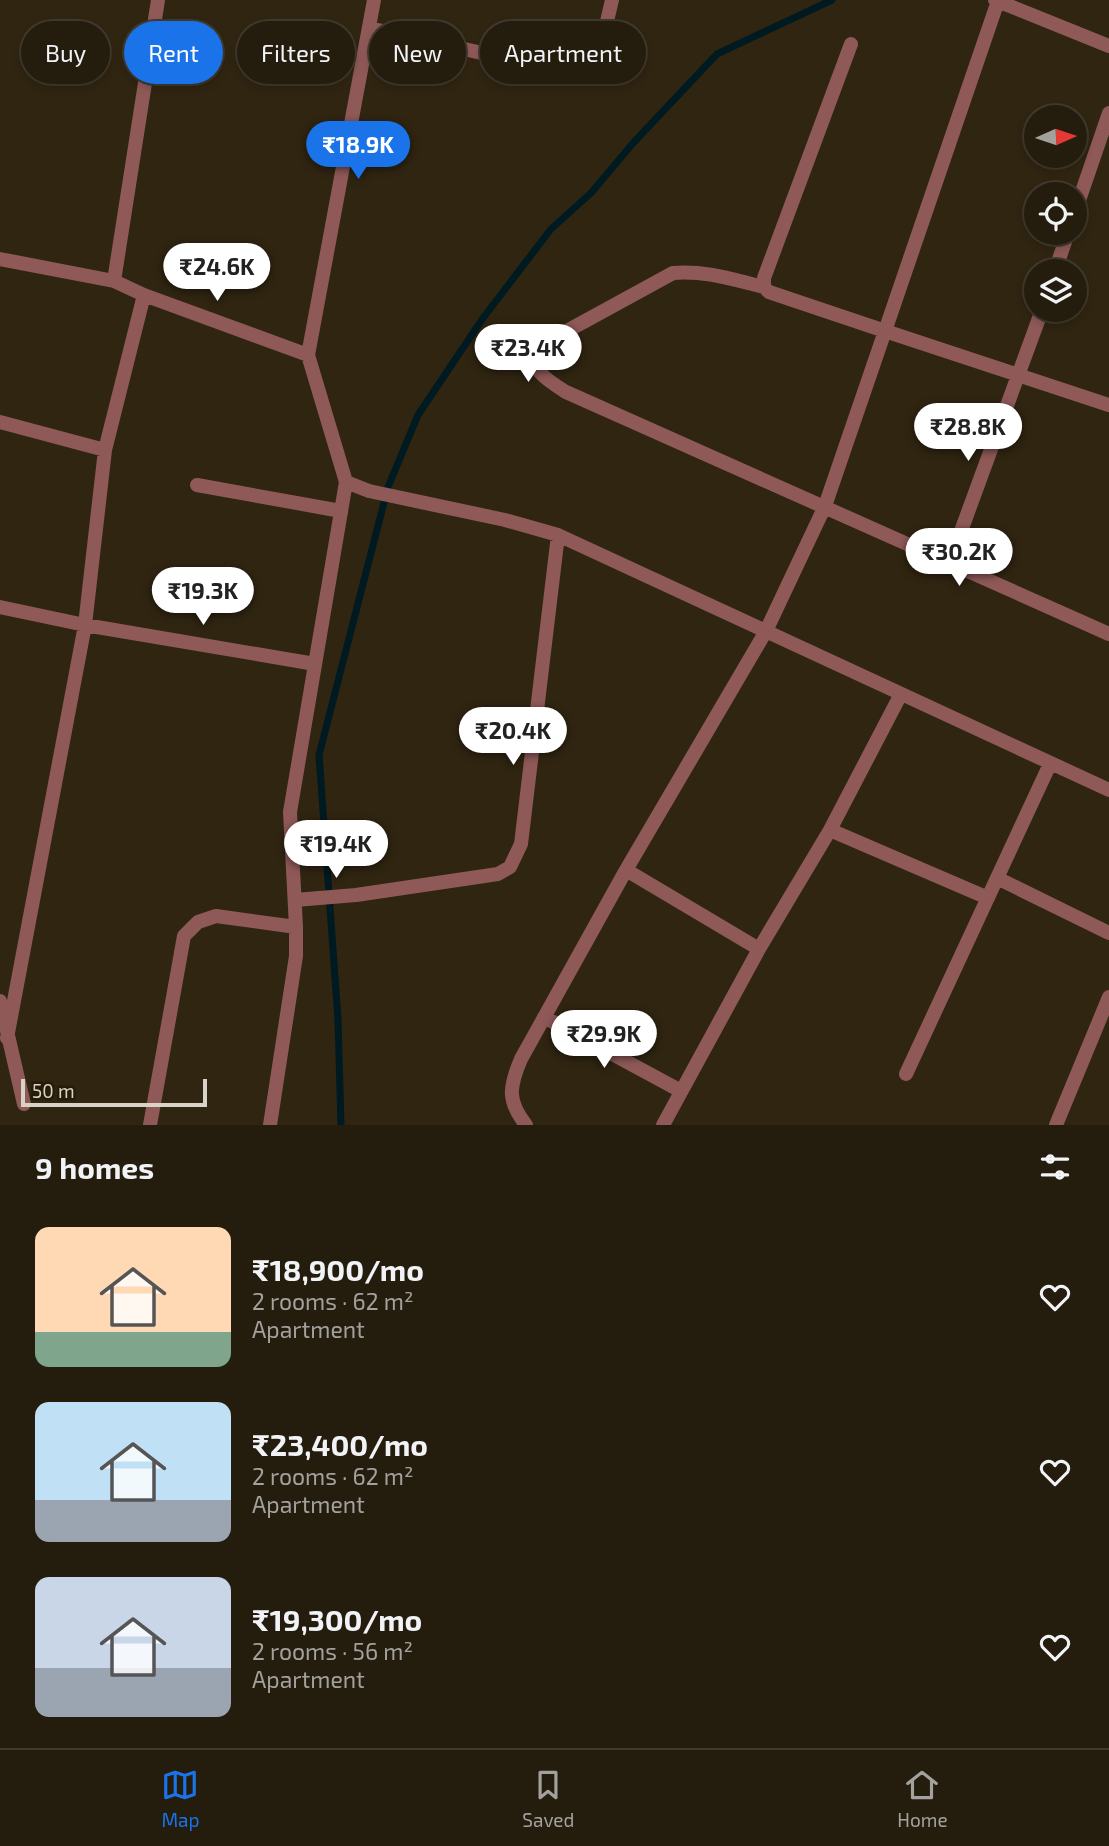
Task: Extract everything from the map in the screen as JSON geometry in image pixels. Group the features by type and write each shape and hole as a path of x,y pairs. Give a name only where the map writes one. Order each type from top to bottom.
{"street":[{"path":"114,281 158,0"},
{"path":"370,21 374,0"},
{"path":"466,50 518,61 564,59 588,51 604,34 612,0"},
{"path":"526,1125 514,1110 511,1093 521,1059 626,870 766,631 825,506 996,1 1109,46"},
{"path":"270,1125 296,956 290,812 346,482 308,355 369,29"},
{"path":"764,287 764,278 852,44"},
{"path":"1085,182 1109,113"},
{"path":"0,259 114,281 144,295 308,355"},
{"path":"1109,405 769,292 764,287 690,271 673,273 534,349 531,357 533,364 548,380 566,392 1109,634"},
{"path":"7,1038 85,625 105,450 144,295"},
{"path":"949,564 1038,322"},
{"path":"0,422 105,450"},
{"path":"346,482 369,491 505,520 558,535 1109,790"},
{"path":"197,485 341,510"},
{"path":"295,900 319,900 498,874 510,867 521,844 558,535"},
{"path":"0,607 85,625 315,664"},
{"path":"663,1125 759,949 830,830 901,694"},
{"path":"906,1074 1050,764"},
{"path":"830,830 988,898"},
{"path":"626,870 759,949"},
{"path":"997,878 1109,933"},
{"path":"150,1125 184,936 198,922 216,916 296,927"},
{"path":"1056,1125 1109,997"},
{"path":"0,1001 24,1104"},
{"path":"544,1017 681,1091"}],"waterway":[{"path":"341,1125 338,1019 319,755 388,487 418,415 483,318 551,229 591,193 634,142 717,54 832,0"}]}
